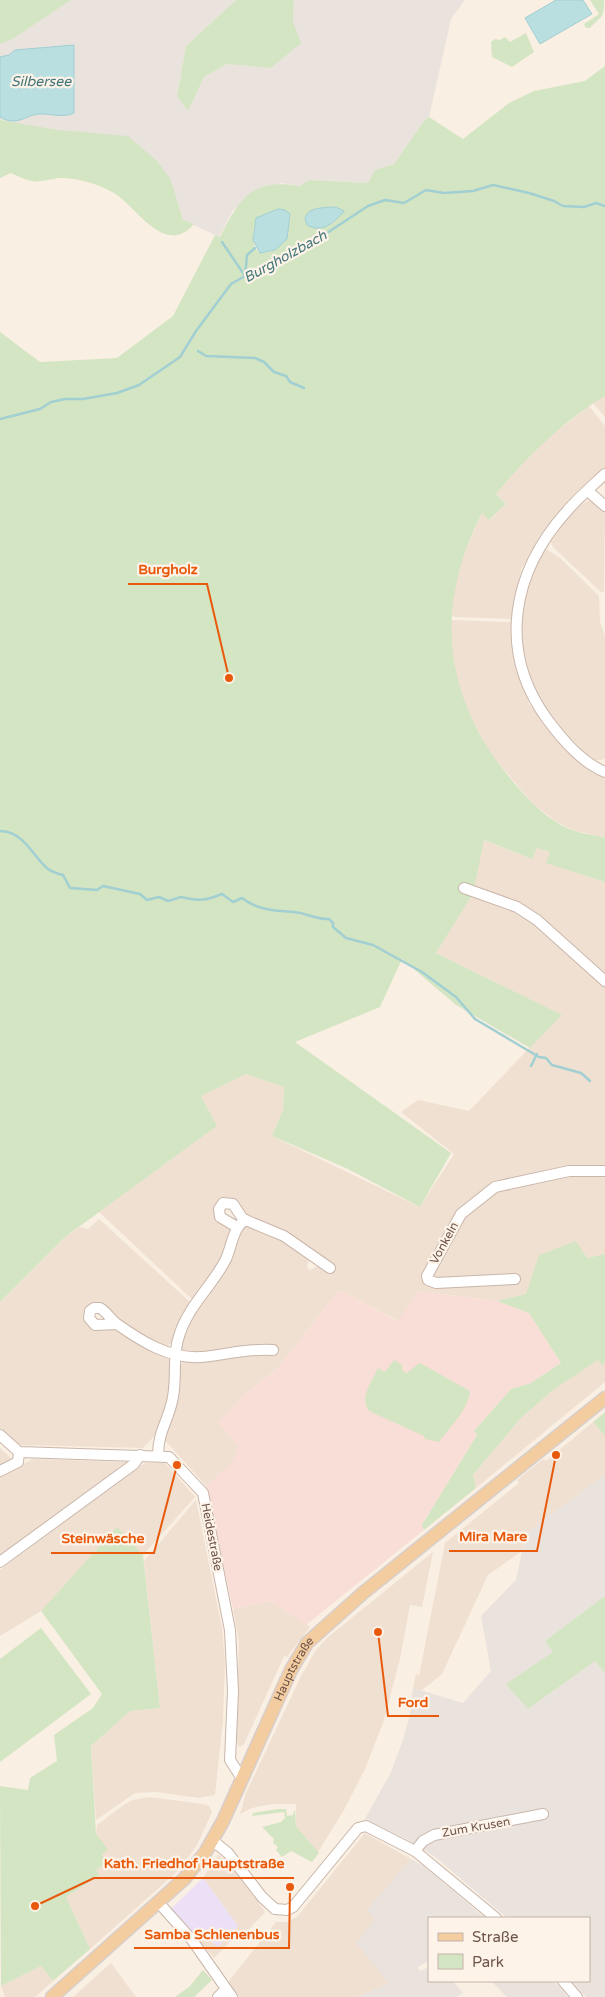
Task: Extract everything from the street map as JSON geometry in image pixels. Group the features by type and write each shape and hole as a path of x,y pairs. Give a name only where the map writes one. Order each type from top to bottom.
{"main road":[{"name":"Hauptstraße","path":"52,1997 184,1880 213,1841 291,1670 308,1643 363,1593 605,1398"}],"street":[{"path":"605,474 559,520 529,567 519,597 516,632 525,677 543,712 578,754 605,772"},
{"path":"588,491 605,506"},
{"path":"464,888 517,907 537,920 605,982"},
{"name":"Vonkeln","path":"515,1279 436,1283 428,1280 427,1276 461,1214 495,1187 569,1171 605,1171"},
{"path":"237,1228 220,1217 220,1205 227,1202 232,1204 246,1220 284,1236 330,1268"},
{"path":"0,1435 19,1452 158,1455 158,1440 173,1397 175,1377 174,1354 185,1322 194,1304 226,1259 240,1222 246,1220"},
{"path":"117,1324 148,1343 174,1354 202,1357 236,1350 273,1350"},
{"path":"0,1471 18,1462 19,1452"},
{"path":"0,1562 134,1464 140,1455"},
{"name":"Heidestraße","path":"158,1455 169,1457 203,1493 230,1630 233,1692 230,1760 241,1777"},
{"name":"Zum Krusen","path":"415,1851 423,1841 434,1835 543,1814"},
{"path":"213,1841 228,1853 267,1902 275,1909 280,1910 294,1907 362,1826 370,1827 415,1851 495,1917"},
{"path":"159,1902 192,1940 229,1993 218,1997"},
{"path":"564,1982 578,1997"}],"shaded area":[{"path":"71,0 236,0 186,46 177,95 188,111 204,77 227,64 271,68 293,22 294,0 465,0 451,19 429,117 424,121 394,164 375,170 368,183 309,180 300,186 281,183 233,210 219,237 183,220 171,180 59,130 0,120 0,44 11,40"},
{"path":"605,396 605,417 593,403"},
{"path":"589,406 605,426 605,468 574,494 539,537 521,570 511,619 454,617 452,615 454,589 463,555 482,513 490,520 506,504 496,494 512,475 548,438"},
{"path":"589,500 605,511 604,592 601,592 553,547 551,542 574,509"},
{"path":"546,549 560,558 599,596 600,622 605,636 605,758 602,760 594,760 584,752 555,722 540,700 527,669 521,637 522,607 529,578"},
{"path":"451,620 511,622 513,655 529,704 571,754 593,773 605,779 605,837 575,831 557,822 533,804 490,753 467,710 459,689 451,644"},
{"path":"483,840 532,859 537,848 550,852 547,863 605,882 605,1254 587,1258 526,1294 497,1301 418,1291 399,1321 339,1290 277,1369 244,1395 219,1422 238,1446 234,1461 206,1486 164,1439 179,1367 183,1362 210,1354 182,1351 180,1345 189,1322 234,1250 242,1229 252,1225 293,1246 309,1259 307,1267 310,1270 320,1265 331,1273 334,1268 262,1221 246,1214 235,1200 226,1198 217,1202 214,1208 217,1220 230,1230 226,1255 194,1301 99,1212 217,1126 201,1096 246,1074 284,1087 283,1110 272,1136 420,1207 454,1154 401,1112 418,1100 469,1111 561,1015 436,953 473,894"},
{"path":"99,1219 192,1304 175,1331 172,1343 163,1348 122,1323 101,1303 89,1305 84,1314 87,1325 93,1329 117,1328 166,1356 170,1361 169,1376 172,1378 172,1393 157,1433 143,1448 20,1445 0,1428 0,1302 65,1237 80,1227 88,1229"},
{"path":"339,1290 398,1321 418,1291 497,1301 529,1313 561,1363 531,1383 511,1389 474,1431 477,1435 422,1525 424,1530 306,1625 270,1601 233,1609 206,1486 233,1461 238,1446 219,1422 244,1395 277,1369"},
{"path":"598,1359 602,1364 605,1362 605,1382 476,1488 473,1475 520,1419 553,1390"},
{"path":"593,1422 605,1436 605,1475 526,1533 522,1551 488,1575 442,1674 421,1691 413,1688 416,1674 419,1676 445,1543 519,1483 517,1480 543,1459 546,1461"},
{"path":"0,1448 12,1459 0,1465"},
{"path":"33,1459 127,1462 0,1557 0,1476"},
{"path":"145,1463 165,1463 195,1497 143,1555 117,1528 41,1611 0,1636 0,1570"},
{"path":"605,1475 605,1596 545,1641 553,1652 528,1709 595,1661 605,1673 605,1997 586,1997 573,1982 590,1982 590,1917 506,1917 434,1856 406,1839 365,1819 391,1772 403,1740 410,1714 413,1688 463,1703 491,1671 481,1616 516,1580 526,1533"},
{"path":"196,1500 222,1628 225,1662 223,1720 215,1795 199,1798 156,1792 135,1793 96,1820 91,1746 130,1711 160,1708 144,1561"},
{"path":"433,1552 422,1607 410,1605 400,1659 384,1720 365,1769 344,1810 318,1852 296,1826 296,1804 272,1804 252,1808 240,1814 246,1793 301,1676 316,1650 327,1638"},
{"path":"270,1601 310,1627 287,1657 284,1656 244,1744 240,1747 236,1743 239,1641 233,1609"},
{"path":"149,1797 203,1804 209,1806 212,1812 197,1845 179,1870 90,1949 66,1897 100,1875 96,1870 108,1862 102,1855 96,1834 97,1825 125,1804 133,1800"},
{"path":"365,1833 411,1859 368,1910 375,1919 389,1983 358,1997 238,1997 228,1982 276,1922 287,1922 297,1917"},
{"path":"218,1855 233,1864 265,1912 244,1935 241,1931 214,1958 197,1938 201,1933 238,1926 203,1878"},
{"path":"411,1859 425,1867 484,1917 428,1917 428,1962 418,1967 420,1971 428,1967 428,1982 454,1982 463,1993 456,1997 358,1997 389,1983 356,1943 375,1919 367,1910"},
{"path":"203,1878 238,1926 218,1947 201,1934 197,1938 171,1909"},
{"path":"111,1963 136,1997 73,1997"},
{"path":"41,1966 53,1981 35,1997 5,1997 1,1986"},
{"path":"492,1982 555,1982 568,1997 507,1997"}],"green space":[{"path":"0,0 71,0 11,40 0,44"},
{"path":"236,0 294,0 293,22 301,43 271,68 227,64 204,77 188,111 177,96 186,46"},
{"path":"590,0 604,0 604,10 603,14 590,28 586,28 584,24 599,14"},
{"path":"526,33 534,52 512,67 492,57 491,42 495,39 500,40 505,37 510,42"},
{"path":"605,66 605,396 560,428 520,466 496,494 506,504 489,520 482,513 467,547 457,581 452,614 452,647 458,679 469,711 485,742 506,773 536,806 564,827 586,834 605,837 605,882 546,863 550,852 537,848 532,859 484,840 473,894 436,953 562,1015 530,1048 456,1005 402,959 380,1007 295,1042 451,1153 420,1207 348,1169 272,1136 283,1110 284,1087 246,1074 201,1096 217,1126 65,1237 0,1302 0,332 40,362 117,358 173,316 215,235 220,237 234,211 250,193 270,185 300,186 309,180 368,183 375,170 394,164 424,121 429,117 463,139 509,103 534,91 585,81","holes":["340,208 334,223 313,209","256,218 291,219 275,250 267,253 260,252 254,245"]},
{"path":"0,120 59,130 128,136 157,161 171,180 183,220 194,224 183,233 172,235 162,233 152,227 114,193 79,180 59,178 35,181 27,180 11,173 0,178"},
{"path":"576,1241 587,1258 605,1254 605,1362 602,1365 598,1360 553,1390 520,1419 473,1475 476,1488 424,1530 422,1525 477,1435 474,1431 511,1389 531,1383 561,1363 529,1313 497,1301 526,1294 539,1255"},
{"path":"394,1360 402,1365 402,1370 407,1373 420,1363 470,1391 469,1398 462,1412 439,1442 425,1439 424,1436 369,1411 366,1406 366,1395 378,1368 385,1372"},
{"path":"605,1412 605,1436 593,1422"},
{"path":"117,1527 143,1555 160,1708 130,1711 91,1746 96,1834 108,1849 102,1855 108,1862 96,1870 100,1875 66,1897 90,1949 53,1981 41,1966 1,1986 0,1786 28,1790 30,1778 57,1761 54,1735 93,1708 102,1694 41,1611"},
{"path":"605,1596 605,1673 595,1661 528,1709 506,1684 553,1652 545,1641"},
{"path":"41,1628 91,1694 0,1762 0,1659"},
{"path":"286,1809 287,1816 293,1815 295,1809 296,1826 319,1853 312,1862 291,1851 282,1857 276,1850 278,1847 273,1843 274,1839 262,1827 281,1822 285,1818 284,1812 252,1816 253,1813"},
{"path":"203,1970 212,1980 194,1997 175,1997 190,1986"}],"water":[{"path":"556,0 583,0 592,14 540,44 525,18"},
{"name":"Silbersee","path":"74,45 74,113 62,116 36,114 17,121 0,117 0,57 9,55 15,50"},
{"path":"336,207 344,211 328,225 318,228 307,225 305,219 309,212 318,208"},
{"path":"278,209 285,210 290,214 287,239 275,250 260,253 253,240 256,218"}],"waterway":[{"name":"Burgholzbach","path":"0,419 40,409 51,402 117,393 139,385 180,357 196,331 231,284 245,276 262,271 291,251 304,248 368,206 385,200 404,203 426,190 444,193 473,191 493,185 529,193 563,206 584,207 596,203 605,206"},
{"path":"222,242 245,276"},
{"path":"245,276 247,255 255,248"},
{"path":"198,351 206,356 255,358 264,362 274,372 286,376 290,382 304,388"},
{"path":"0,831 16,835 48,869 63,875 70,888 97,890 103,886 140,894 147,900 159,897 168,901 181,897 197,900 206,899 222,894 233,902 242,898 254,905 267,909 329,919 333,923 333,927 346,938 373,945 422,972 456,997 475,1019 539,1057 546,1058 552,1065 581,1073 590,1081"},
{"path":"531,1066 537,1054"}],"place":[{"name":"Burgholz","path":"229,678"},
{"name":"Mira Mare","path":"556,1455"},
{"name":"Steinwäsche","path":"177,1465"},
{"name":"Ford","path":"378,1632"},
{"name":"Samba Schienenbus","path":"290,1887"},
{"name":"Kath. Friedhof Hauptstraße","path":"35,1906"}]}
